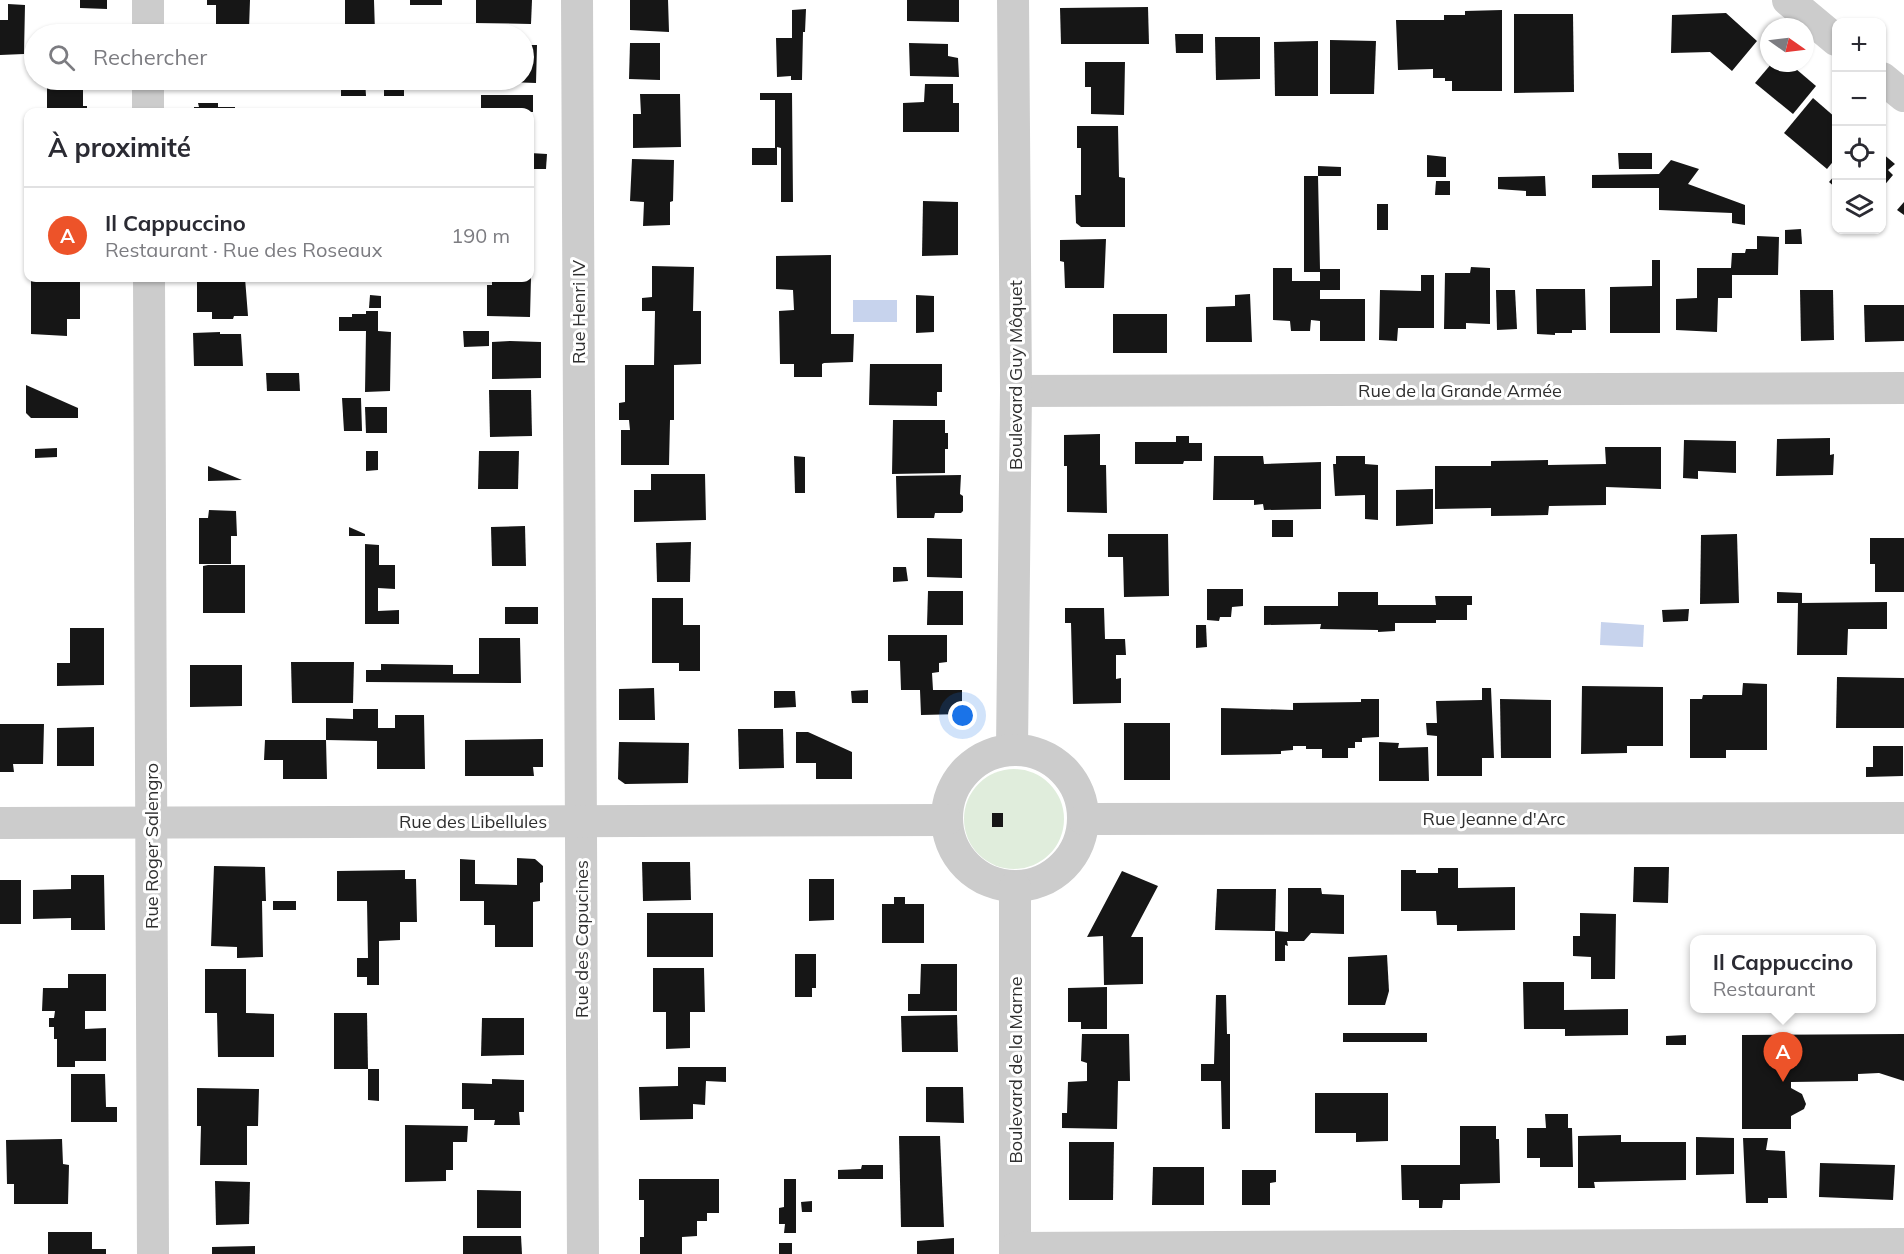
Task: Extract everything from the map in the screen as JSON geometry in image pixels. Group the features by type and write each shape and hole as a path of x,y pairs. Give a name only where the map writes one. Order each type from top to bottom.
{"street":[{"path":"148,0 148,24"},
{"name":"Rue Henri IV","path":"577,0 579,625"},
{"name":"Boulevard Guy Môquet","path":"1012,749 1016,391 1013,0"},
{"path":"1788,0 1832,37"},
{"path":"1886,82 1904,96"},
{"path":"148,90 148,108"},
{"name":"Rue Roger Salengro","path":"149,282 153,1254"},
{"name":"Rue de la Grande Armée","path":"1016,391 1904,388"},
{"name":"Rue des Capucines","path":"579,625 582,1254"},
{"path":"1012,749 1034,752 1055,761 1070,777 1081,797 1084,819 1080,840 1070,860 1055,874 1036,884 1015,887 994,884 975,874 960,860 950,841 946,820 949,799 958,779 972,764 991,753 1012,749"},
{"name":"Rue Jeanne d'Arc","path":"1084,819 1904,818"},
{"name":"Rue des Libellules","path":"0,824 946,820"},
{"name":"Boulevard de la Marne","path":"1015,887 1015,1251"},
{"path":"1015,1251 1904,1244"}],"green space":[{"path":"1014,769 1033,773 1049,784 1060,800 1064,819 1060,838 1049,854 1033,865 1014,869 995,865 979,854 968,838 964,819 968,800 979,784 995,773"}],"water":[{"path":"853,300 897,300 897,322 853,322"},
{"path":"1601,622 1644,625 1643,647 1600,645"}],"building":[{"path":"80,0 107,0 107,9 80,8"},
{"path":"207,0 250,0 249,24 216,24 216,5 207,5"},
{"path":"345,0 374,0 375,24 345,24"},
{"path":"410,0 442,0 442,5 410,5"},
{"path":"476,0 532,0 531,24 476,23"},
{"path":"630,0 668,0 669,32 630,30"},
{"path":"907,0 959,0 959,22 907,21"},
{"path":"8,4 25,5 24,54 0,55 0,20 8,20"},
{"path":"1148,7 1149,44 1061,44 1060,8"},
{"path":"806,9 802,80 791,80 791,76 777,77 776,38 792,38 792,10"},
{"path":"1502,10 1502,91 1452,91 1452,81 1445,81 1445,78 1433,78 1433,69 1398,70 1396,20 1444,20 1444,15 1465,15 1465,11"},
{"path":"1726,13 1757,41 1732,71 1710,52 1671,53 1672,15"},
{"path":"1514,14 1573,14 1574,92 1514,93"},
{"path":"1175,34 1203,34 1203,53 1176,53"},
{"path":"1215,37 1260,37 1260,79 1216,80"},
{"path":"1330,40 1376,41 1374,94 1330,94"},
{"path":"1318,41 1318,96 1275,96 1274,42"},
{"path":"630,43 660,43 660,80 629,79"},
{"path":"909,43 948,44 948,56 958,58 959,77 910,76"},
{"path":"534,45 537,45 536,83 534,83"},
{"path":"1085,62 1125,62 1124,115 1091,114 1091,87 1085,87"},
{"path":"1764,72 1800,72 1816,86 1793,114 1755,83"},
{"path":"925,84 953,84 953,103 959,103 959,132 903,132 903,103 924,102"},
{"path":"47,90 83,90 83,106 87,108 47,108"},
{"path":"341,90 366,90 366,96 341,96"},
{"path":"384,90 404,90 404,96 384,96"},
{"path":"760,93 792,93 793,202 781,202 781,148 777,147 777,165 752,165 752,148 775,148 775,100 760,100"},
{"path":"640,94 680,94 681,147 633,148 633,114 641,114"},
{"path":"481,95 533,95 533,108 481,108"},
{"path":"1813,98 1832,115 1832,163 1827,169 1784,133"},
{"path":"198,103 218,103 218,107 235,108 194,108 199,107"},
{"path":"1077,126 1118,126 1119,177 1125,178 1125,227 1081,227 1076,223 1075,195 1081,195 1081,148 1077,148"},
{"path":"534,153 547,154 546,169 534,169"},
{"path":"1618,153 1652,153 1652,169 1619,169"},
{"path":"1427,155 1446,157 1446,177 1427,177"},
{"path":"1886,156 1895,164 1888,170 1893,175 1886,183"},
{"path":"632,159 674,160 670,225 643,226 644,202 630,201"},
{"path":"1671,160 1699,169 1688,184 1745,205 1745,225 1732,223 1732,213 1659,210 1659,188 1592,188 1592,175 1659,174"},
{"path":"1318,166 1341,167 1341,176 1318,176"},
{"path":"1304,176 1318,176 1320,269 1340,269 1340,290 1320,290 1320,299 1365,299 1365,341 1320,341 1320,321 1311,320 1310,331 1291,331 1290,321 1273,320 1273,268 1292,268 1292,281 1320,281 1320,272 1304,272"},
{"path":"1545,176 1546,196 1526,196 1526,191 1498,189 1498,177"},
{"path":"1436,181 1450,181 1450,195 1435,195"},
{"path":"923,201 958,202 958,255 922,256"},
{"path":"1904,202 1904,215 1897,210"},
{"path":"1377,204 1388,204 1388,230 1377,230"},
{"path":"1801,229 1802,244 1785,244 1785,230"},
{"path":"1757,236 1779,237 1778,275 1732,275 1732,298 1718,298 1717,332 1676,330 1676,299 1697,298 1697,268 1731,268 1732,253 1745,253 1746,249 1757,249"},
{"path":"1106,239 1104,288 1065,288 1064,262 1060,261 1060,240"},
{"path":"831,255 831,334 854,334 853,362 824,363 822,364 822,377 794,377 794,364 780,364 779,311 794,310 793,290 776,289 776,256"},
{"path":"1652,260 1660,260 1660,333 1610,333 1610,287 1652,286"},
{"path":"652,266 694,267 693,311 701,311 701,364 674,365 674,420 670,420 669,465 621,465 621,430 630,430 629,420 619,420 619,403 625,402 625,365 654,365 655,311 642,311 642,298 652,297"},
{"path":"1471,267 1490,268 1490,324 1466,323 1466,329 1444,329 1445,273 1470,273"},
{"path":"1421,275 1434,275 1434,328 1398,328 1397,341 1379,340 1380,290 1421,291"},
{"path":"31,282 80,282 80,319 67,319 67,336 31,334"},
{"path":"197,282 245,282 248,316 212,319 212,312 197,312"},
{"path":"492,282 531,282 530,317 487,316 487,285 492,285"},
{"path":"1536,289 1585,289 1586,330 1572,330 1572,333 1555,333 1555,335 1537,334"},
{"path":"1496,290 1515,290 1517,329 1497,330"},
{"path":"1800,290 1833,290 1834,340 1801,341"},
{"path":"1250,294 1252,342 1206,342 1206,307 1235,306 1235,295"},
{"path":"370,295 381,296 381,308 369,308"},
{"path":"916,295 934,296 934,332 916,333"},
{"path":"1864,305 1904,305 1904,341 1865,342"},
{"path":"366,311 378,311 378,331 391,332 390,391 365,392 366,331 339,331 339,317 366,314"},
{"path":"1113,314 1167,314 1167,353 1113,353"},
{"path":"463,331 489,331 489,346 464,347"},
{"path":"220,332 220,334 241,334 243,366 194,366 193,333"},
{"path":"492,342 541,342 541,378 492,379"},
{"path":"870,364 942,364 942,392 937,392 937,406 869,405"},
{"path":"266,373 299,373 300,391 267,391"},
{"path":"26,385 78,408 78,418 31,418 26,413"},
{"path":"489,390 531,390 532,436 490,437"},
{"path":"342,398 361,398 362,431 344,431"},
{"path":"365,407 387,407 387,433 366,433"},
{"path":"893,420 945,420 948,449 945,449 945,473 892,474"},
{"path":"1100,434 1100,465 1106,465 1107,513 1067,512 1064,435"},
{"path":"1176,436 1189,436 1189,443 1202,443 1202,461 1184,461 1183,464 1135,464 1135,442 1176,442"},
{"path":"1830,438 1830,455 1834,454 1833,475 1776,476 1777,439"},
{"path":"1684,440 1736,441 1736,473 1698,471 1698,479 1683,478"},
{"path":"1605,447 1661,447 1661,489 1606,487 1606,505 1549,506 1548,515 1491,516 1491,508 1435,509 1435,466 1491,466 1491,461 1548,460 1548,465 1606,464"},
{"path":"57,448 57,457 35,458 35,449"},
{"path":"366,451 378,451 378,470 366,471"},
{"path":"479,451 519,451 518,489 478,489"},
{"path":"794,456 805,457 805,493 795,493"},
{"path":"1214,456 1263,456 1264,464 1321,462 1321,509 1264,510 1263,504 1254,505 1254,500 1213,500"},
{"path":"1336,456 1365,456 1365,464 1378,465 1378,520 1365,519 1365,495 1335,496 1333,464 1336,464"},
{"path":"208,466 242,480 208,481"},
{"path":"651,474 705,474 706,520 634,522 634,490 651,490"},
{"path":"961,475 960,494 963,496 963,511 961,513 935,513 934,518 897,518 896,476"},
{"path":"1433,489 1433,524 1396,526 1396,490"},
{"path":"209,510 236,511 237,536 231,536 231,564 199,564 199,518 208,518"},
{"path":"1272,520 1293,520 1293,537 1272,537"},
{"path":"525,526 526,566 492,566 491,527"},
{"path":"349,527 365,534 365,536 349,536"},
{"path":"1108,534 1168,534 1169,596 1124,597 1123,557 1108,557"},
{"path":"1737,534 1739,603 1700,604 1701,535"},
{"path":"927,538 962,539 962,578 927,577"},
{"path":"1870,538 1904,538 1904,592 1875,592 1875,564 1870,564"},
{"path":"691,542 690,582 657,582 656,543"},
{"path":"365,544 379,545 379,565 395,565 395,589 378,588 378,611 399,610 399,624 365,624"},
{"path":"245,565 245,613 203,613 203,566"},
{"path":"893,567 906,567 908,581 893,582"},
{"path":"1207,589 1243,589 1243,606 1232,607 1231,617 1220,617 1219,621 1207,620"},
{"path":"928,591 963,591 963,625 927,625"},
{"path":"1338,592 1378,592 1378,605 1436,605 1435,596 1472,596 1472,605 1467,605 1467,620 1395,623 1395,631 1320,629 1321,624 1264,625 1264,606 1338,606"},
{"path":"1777,592 1802,593 1802,603 1887,602 1887,629 1848,629 1847,655 1797,655 1798,603 1777,603"},
{"path":"652,598 683,598 683,625 700,625 700,671 679,671 679,663 652,663"},
{"path":"505,607 538,607 538,624 505,624"},
{"path":"1065,608 1104,608 1105,639 1125,639 1126,655 1116,655 1116,679 1121,678 1121,703 1073,704 1071,623 1065,623"},
{"path":"1689,609 1688,621 1663,622 1662,610"},
{"path":"1196,625 1206,625 1207,647 1196,648"},
{"path":"70,628 104,628 104,685 57,686 57,663 70,663"},
{"path":"888,635 947,635 947,662 939,663 939,672 932,673 933,690 962,690 962,714 921,715 920,690 901,690 900,661 888,661"},
{"path":"479,638 520,638 521,683 366,682 366,670 381,670 381,664 453,665 453,674 479,674"},
{"path":"291,662 354,662 353,703 292,703"},
{"path":"190,665 242,665 242,706 190,707"},
{"path":"1837,677 1904,678 1904,728 1836,728"},
{"path":"1743,683 1767,684 1767,750 1726,750 1726,758 1690,758 1690,699 1702,699 1703,695 1742,695"},
{"path":"1582,686 1663,687 1663,746 1627,746 1627,753 1581,754"},
{"path":"654,688 655,720 619,720 619,689"},
{"path":"1482,688 1491,688 1494,758 1482,758 1482,776 1437,776 1437,736 1427,735 1426,723 1437,723 1436,701 1482,700"},
{"path":"868,690 868,703 852,703 851,691"},
{"path":"774,691 795,691 796,707 774,708"},
{"path":"1361,699 1379,699 1379,737 1362,738 1362,742 1355,742 1355,748 1348,748 1348,758 1322,758 1322,749 1306,749 1306,746 1293,746 1293,750 1281,751 1281,754 1221,755 1221,708 1293,710 1293,703 1361,702"},
{"path":"1500,699 1551,700 1551,758 1501,758"},
{"path":"353,709 378,709 378,728 395,728 395,715 424,715 425,769 377,769 377,741 326,740 326,718 353,719"},
{"path":"1124,723 1170,723 1170,780 1124,780"},
{"path":"0,724 44,724 43,764 13,764 14,772 0,772"},
{"path":"94,727 94,766 57,766 57,728"},
{"path":"738,729 783,729 784,768 739,769"},
{"path":"796,732 808,732 852,752 852,779 816,779 816,763 796,763"},
{"path":"543,739 543,767 533,767 534,776 465,776 465,740"},
{"path":"265,740 326,740 327,779 283,779 283,760 264,760"},
{"path":"619,742 689,743 688,783 625,784 618,779"},
{"path":"1379,742 1399,743 1398,748 1428,747 1429,781 1379,781"},
{"path":"1873,746 1903,746 1903,776 1866,777 1866,767 1873,767"},
{"path":"992,813 1003,813 1003,827 992,827"},
{"path":"517,858 535,859 543,866 540,901 533,902 533,947 495,947 495,925 484,925 484,901 460,901 460,859 475,860 475,884 517,885"},
{"path":"642,862 690,862 691,900 643,901"},
{"path":"214,866 265,867 266,901 262,901 263,957 237,958 237,947 211,946"},
{"path":"1634,867 1669,867 1668,903 1633,902"},
{"path":"1438,868 1458,868 1458,888 1515,887 1515,930 1457,931 1457,925 1437,925 1436,911 1401,911 1401,870 1438,873"},
{"path":"405,870 405,879 416,879 417,922 400,922 400,940 379,941 379,985 367,985 367,977 357,977 357,958 368,958 367,901 337,901 337,871"},
{"path":"1122,871 1158,886 1131,937 1143,937 1143,984 1104,985 1103,936 1087,937"},
{"path":"71,875 104,875 105,930 71,930 71,918 33,919 33,890 71,889"},
{"path":"809,879 834,879 834,920 809,921"},
{"path":"0,880 21,880 21,924 0,924"},
{"path":"1288,888 1321,888 1322,894 1344,895 1344,934 1311,933 1304,941 1287,941 1285,961 1275,961 1275,931 1288,932"},
{"path":"1217,889 1276,889 1275,931 1215,930"},
{"path":"894,897 905,897 905,904 924,904 924,943 882,943 882,904 894,904"},
{"path":"273,901 296,901 296,910 273,910"},
{"path":"647,913 713,913 713,957 647,957"},
{"path":"1580,913 1616,914 1615,979 1591,979 1591,957 1573,956 1573,936 1580,936"},
{"path":"795,954 816,954 816,988 812,988 812,997 795,997"},
{"path":"1387,955 1389,991 1385,1005 1348,1005 1348,957"},
{"path":"921,964 957,964 957,1011 908,1011 908,994 920,994"},
{"path":"653,968 704,968 705,1012 690,1012 690,1048 666,1049 666,1012 653,1012"},
{"path":"205,969 246,969 246,1013 274,1014 274,1057 218,1057 217,1013 205,1013"},
{"path":"68,974 106,974 106,1011 85,1011 85,1029 106,1028 106,1061 75,1061 75,1067 57,1067 57,1039 54,1039 54,1027 49,1027 49,1018 54,1018 55,1011 42,1011 43,988 68,988"},
{"path":"1523,982 1564,982 1564,1010 1628,1009 1628,1035 1565,1036 1565,1029 1524,1029"},
{"path":"1107,987 1107,1029 1081,1029 1081,1022 1068,1022 1068,988"},
{"path":"1216,995 1226,995 1227,1034 1230,1034 1230,1129 1222,1129 1221,1081 1201,1081 1201,1064 1214,1064"},
{"path":"334,1013 367,1013 368,1069 334,1069"},
{"path":"957,1015 958,1052 902,1052 901,1016"},
{"path":"482,1018 524,1018 524,1055 481,1056"},
{"path":"1343,1033 1427,1033 1427,1042 1343,1042"},
{"path":"1082,1034 1129,1034 1130,1081 1118,1081 1117,1129 1062,1128 1062,1113 1067,1113 1068,1082 1087,1081 1087,1063 1081,1061"},
{"path":"1904,1034 1904,1081 1879,1073 1858,1074 1858,1081 1791,1082 1791,1088 1802,1094 1806,1104 1804,1109 1791,1116 1791,1129 1742,1129 1742,1035"},
{"path":"1686,1035 1686,1045 1666,1045 1666,1036"},
{"path":"678,1067 726,1067 726,1082 706,1081 705,1105 693,1104 693,1119 640,1120 639,1087 678,1086"},
{"path":"368,1069 379,1069 379,1101 368,1100"},
{"path":"71,1074 105,1074 106,1107 117,1107 117,1122 71,1122"},
{"path":"492,1079 524,1080 524,1112 519,1112 520,1125 494,1125 495,1120 474,1120 474,1109 462,1109 462,1083 492,1084"},
{"path":"926,1087 963,1087 964,1123 926,1122"},
{"path":"197,1088 259,1089 258,1126 247,1126 247,1165 200,1165 201,1126 197,1126"},
{"path":"1315,1093 1388,1093 1388,1141 1356,1142 1356,1133 1315,1133"},
{"path":"1545,1114 1568,1114 1568,1128 1572,1128 1573,1167 1540,1167 1540,1158 1527,1158 1527,1128 1546,1128"},
{"path":"405,1125 468,1126 467,1142 453,1142 453,1170 446,1170 446,1181 405,1182"},
{"path":"1460,1126 1496,1126 1496,1139 1499,1139 1500,1183 1460,1184 1460,1200 1443,1200 1442,1208 1419,1208 1419,1200 1402,1200 1401,1165 1460,1165"},
{"path":"1621,1135 1621,1142 1686,1142 1686,1180 1594,1182 1595,1188 1578,1188 1578,1136"},
{"path":"899,1136 940,1136 944,1227 901,1227"},
{"path":"1696,1137 1734,1138 1734,1174 1696,1175"},
{"path":"1743,1138 1768,1138 1766,1150 1785,1151 1787,1198 1768,1198 1768,1203 1746,1203"},
{"path":"62,1139 63,1164 69,1165 68,1204 14,1204 14,1184 7,1184 6,1140"},
{"path":"1069,1142 1114,1142 1113,1200 1069,1200"},
{"path":"1820,1163 1895,1165 1893,1200 1819,1197"},
{"path":"862,1165 883,1165 883,1179 838,1179 838,1170 861,1169"},
{"path":"1153,1167 1204,1167 1204,1205 1152,1205"},
{"path":"1242,1170 1276,1170 1276,1182 1270,1183 1270,1205 1242,1205"},
{"path":"639,1179 719,1179 719,1213 707,1213 707,1221 697,1221 697,1236 682,1237 682,1254 640,1254 640,1237 644,1237 644,1200 639,1200"},
{"path":"784,1179 796,1179 796,1233 784,1233 785,1224 779,1224 779,1208 784,1207"},
{"path":"215,1181 250,1182 249,1224 216,1225"},
{"path":"477,1190 521,1191 521,1228 477,1228"},
{"path":"812,1201 812,1212 802,1212 801,1202"},
{"path":"48,1232 92,1232 92,1249 106,1249 106,1254 48,1254"},
{"path":"463,1236 521,1236 522,1254 463,1254"},
{"path":"954,1238 954,1254 917,1254 917,1241"},
{"path":"779,1243 792,1243 792,1254 779,1254"},
{"path":"255,1246 255,1254 212,1254 212,1247"}],"place":[{"name":"Il Cappuccino","path":"1783,1082"}]}
